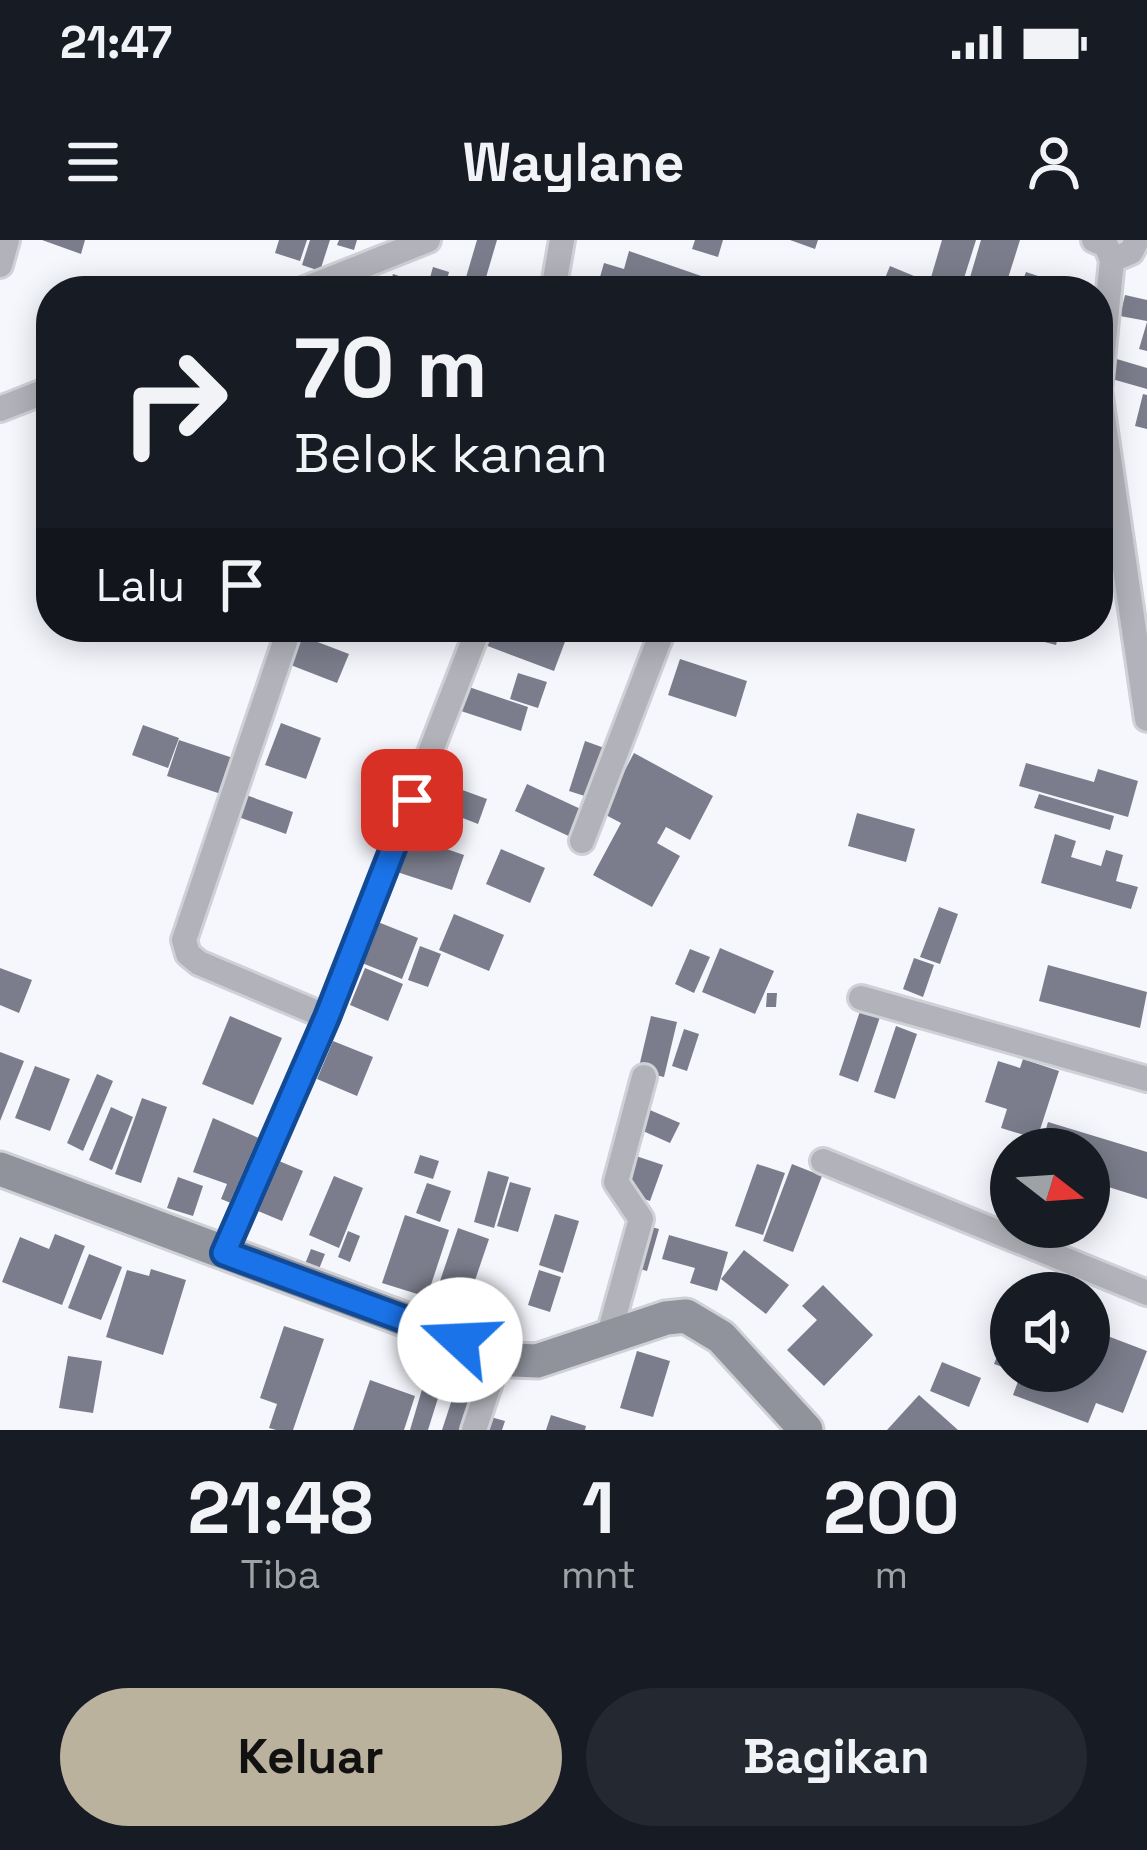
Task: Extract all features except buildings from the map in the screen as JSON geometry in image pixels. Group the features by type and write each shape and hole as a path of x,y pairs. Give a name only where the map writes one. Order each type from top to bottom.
{"main road":[{"path":"0,1169 499,1355 537,1361 666,1318 698,1319 722,1337 806,1430"}],"street":[{"path":"0,266 7,240"},
{"path":"339,276 428,240"},
{"path":"556,276 562,240"},
{"path":"1094,240 1106,245 1112,260 1111,276"},
{"path":"1112,260 1131,252 1137,240"},
{"path":"364,276 367,265"},
{"path":"0,409 36,394"},
{"path":"1113,510 1147,719"},
{"path":"285,642 184,940 188,954 199,963 327,1017"},
{"path":"224,1253 327,1017 473,642"},
{"path":"582,841 658,642"},
{"path":"861,998 1147,1079"},
{"path":"608,1338 641,1219 616,1182 644,1077"},
{"path":"823,1161 1147,1293"},
{"path":"474,1430 499,1355"}],"route":[{"path":"412,800 327,1017 224,1253 460,1340"}]}
